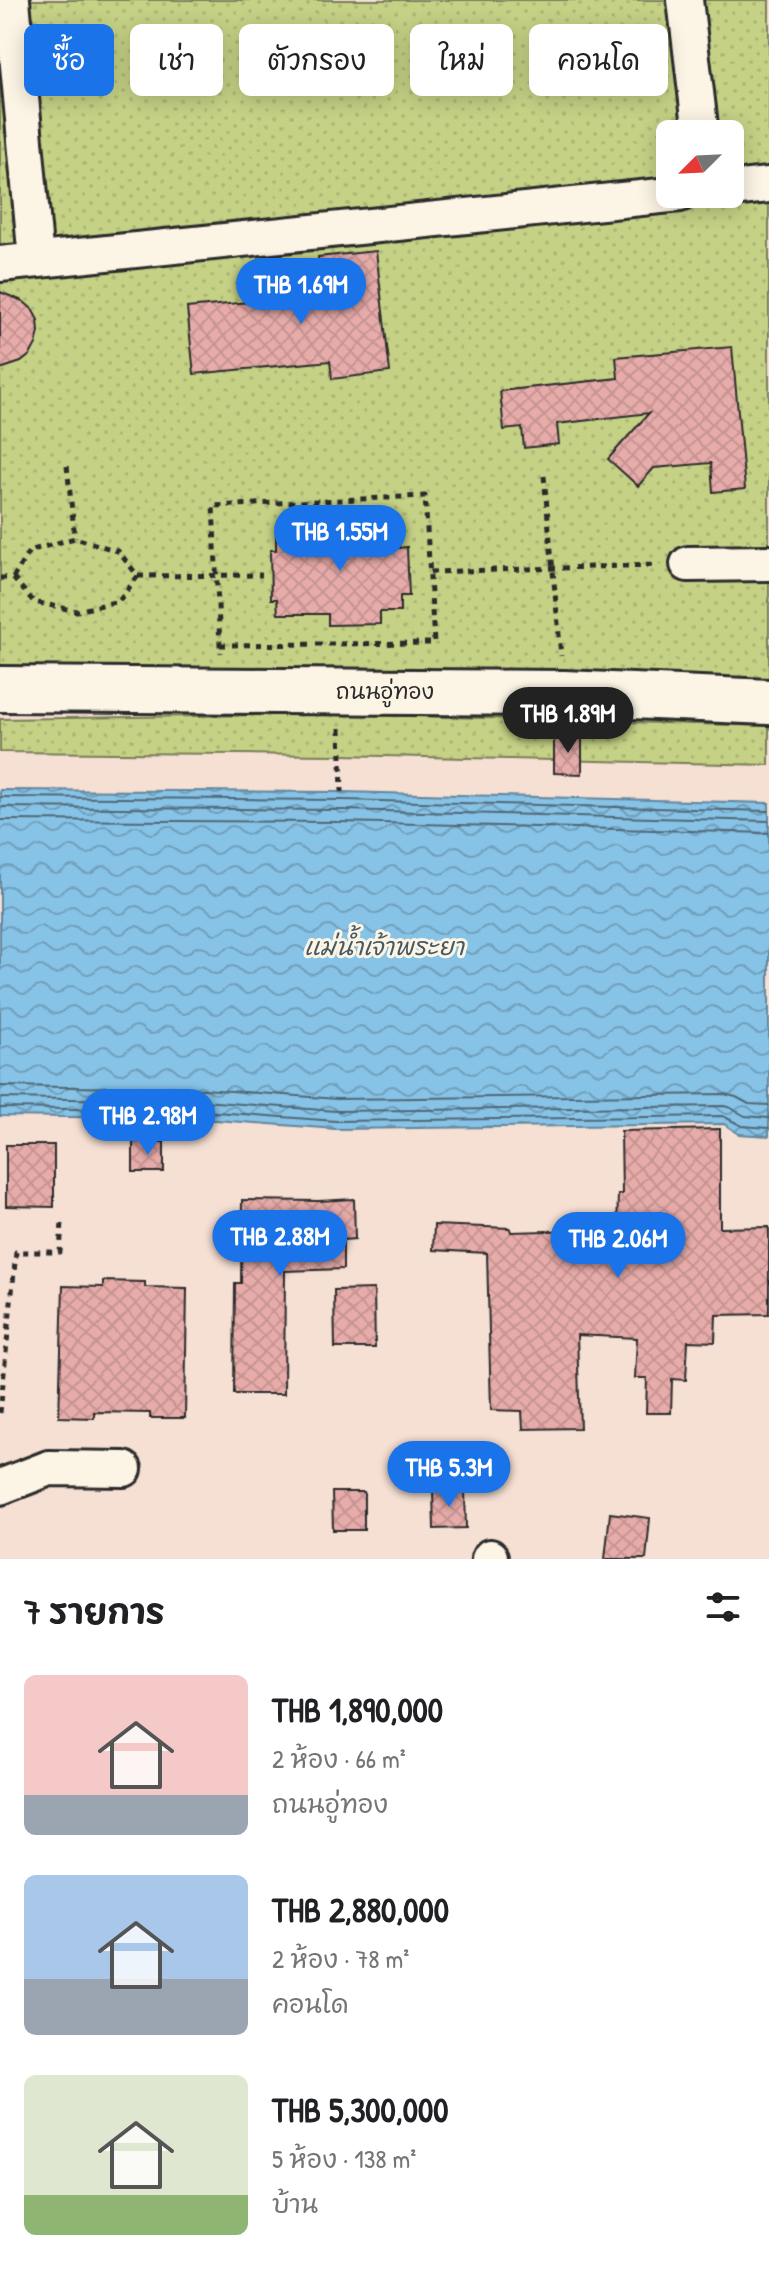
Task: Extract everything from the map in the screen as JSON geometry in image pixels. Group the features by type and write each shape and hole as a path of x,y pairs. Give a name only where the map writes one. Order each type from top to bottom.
{"main road":[{"name":"ถนนอู่ทอง","path":"0,689 564,693 769,702"}],"lane":[{"path":"12,0 36,260"},
{"path":"685,0 699,120"},
{"path":"744,188 769,185"},
{"path":"0,264 656,196"},
{"path":"688,564 769,563"},
{"path":"0,1487 49,1468 124,1469"}],"path":[{"path":"67,466 75,538"},
{"path":"544,476 564,693"},
{"path":"220,645 434,643 425,496 213,506 222,690"},
{"path":"13,578 29,551 75,538 118,551 138,576"},
{"path":"430,572 688,564"},
{"path":"138,576 262,575"},
{"path":"0,578 13,578 34,602 77,611 119,601 138,576"},
{"path":"341,755 342,792"},
{"path":"0,1413 16,1252 60,1252 62,1222"}],"green space":[{"path":"0,0 769,0 769,686 0,669"},
{"path":"337,714 769,726 769,765 341,755 0,752 0,719"}],"water":[{"name":"แม่น้ำเจ้าพระยา","path":"0,790 342,792 769,803 769,1136 739,1134 724,1124 336,1129 202,1119 0,1116"}],"building":[{"path":"376,251 390,372 332,379 330,361 194,374 187,308 322,295 318,257"},
{"path":"0,292 23,301 32,309 38,320 39,332 30,355 21,362 0,369"},
{"path":"732,347 745,489 713,492 711,463 654,468 638,486 608,459 649,413 557,424 559,444 524,448 522,428 504,430 500,391 618,378 616,357"},
{"path":"378,521 378,532 398,532 399,548 407,547 409,596 400,596 400,612 380,612 380,624 328,625 328,614 278,614 277,599 271,599 270,550 276,550 276,534 326,534 326,522"},
{"path":"554,736 582,736 582,774 554,773"},
{"path":"720,1129 720,1228 769,1227 769,1314 716,1315 715,1342 688,1341 686,1380 672,1379 671,1413 646,1413 647,1378 635,1378 637,1338 577,1335 580,1428 523,1429 522,1411 491,1410 487,1253 433,1250 434,1225 510,1228 511,1232 617,1229 618,1194 622,1194 621,1131"},
{"path":"133,1141 164,1142 164,1172 133,1172"},
{"path":"6,1145 54,1145 54,1207 6,1206"},
{"path":"354,1199 355,1239 343,1240 343,1269 285,1271 284,1394 234,1394 235,1283 241,1283 242,1200"},
{"path":"103,1281 145,1282 145,1287 187,1288 185,1418 150,1418 150,1413 94,1412 94,1418 59,1417 63,1286 103,1287"},
{"path":"374,1289 375,1348 335,1348 334,1290"},
{"path":"433,1490 465,1490 466,1528 434,1529"},
{"path":"332,1492 364,1492 364,1530 333,1530"},
{"path":"610,1513 650,1518 646,1559 605,1559"}]}
